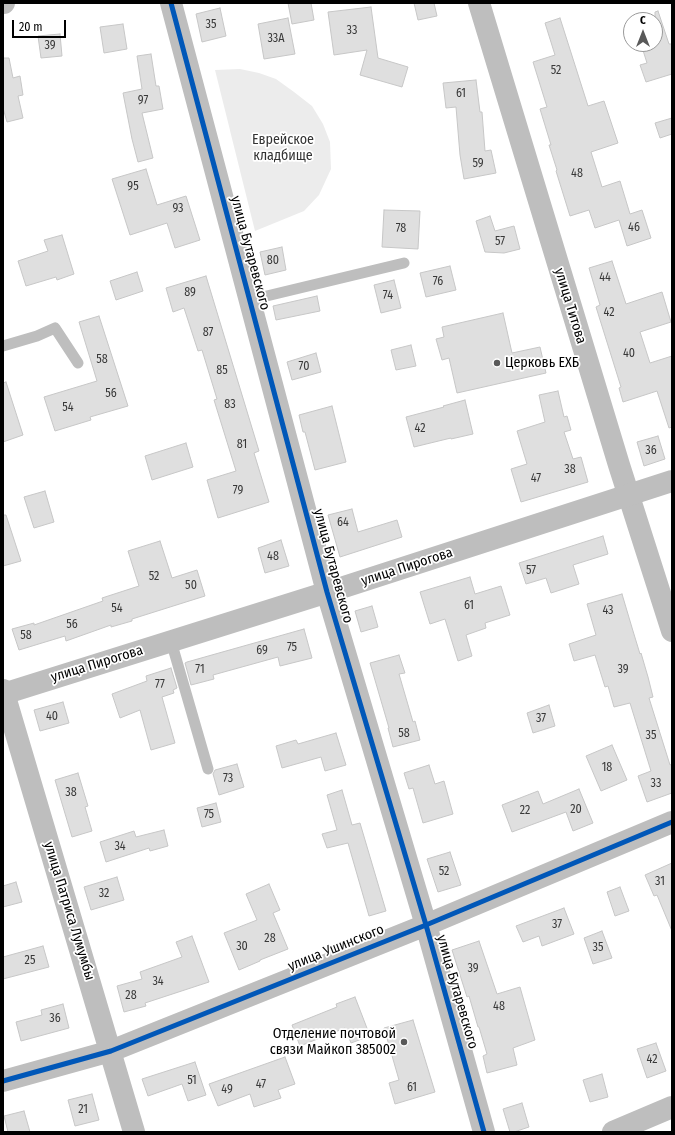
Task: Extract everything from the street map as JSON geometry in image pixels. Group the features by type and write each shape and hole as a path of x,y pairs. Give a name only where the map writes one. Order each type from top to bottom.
{"street":[{"name":"улица Бутаревского","path":"171,3 327,592 426,925 484,1132"},
{"name":"улица Титова","path":"479,3 560,272 672,631"},
{"name":"улица Пирогова","path":"3,692 327,592 672,481"},
{"name":"улица Патриса Лумумбы","path":"3,692 134,1132"},
{"name":"улица Ушинского","path":"3,1081 111,1051 426,925 672,822"},
{"path":"613,1132 672,1107"}],"lane":[{"path":"250,300 404,263"},
{"path":"3,346 37,336 55,328 78,363"},
{"path":"171,641 208,769"}],"green space":[{"name":"Еврейское кладбище","path":"240,69 259,73 276,79 312,106 323,124 330,142 331,169 319,195 304,211 255,231 215,70"}],"building":[{"path":"288,3 311,3 314,20 292,24"},
{"path":"414,3 434,3 437,16 418,20"},
{"path":"371,7 378,58 408,67 402,87 360,75 367,50 334,55 328,12"},
{"path":"220,8 226,36 202,42 196,14"},
{"path":"288,18 295,54 264,59 258,24"},
{"path":"560,18 588,106 604,101 618,143 591,152 602,187 620,181 630,214 642,210 651,238 627,246 619,220 595,228 589,210 570,216 556,171 557,170 549,145 551,145 540,109 547,107 533,62 555,55 545,23"},
{"path":"123,24 127,49 104,53 100,27"},
{"path":"663,26 669,44 672,44 672,74 646,82 640,65 647,63 644,52 663,52"},
{"path":"60,34 62,56 41,58 38,36"},
{"path":"151,54 156,86 159,86 163,109 142,113 153,158 138,162 123,93 142,89 137,56"},
{"path":"3,58 9,58 13,78 20,76 23,95 18,96 23,118 7,122 3,108"},
{"path":"476,80 480,112 482,112 485,151 491,150 496,173 464,179 460,155 456,107 446,108 443,83"},
{"path":"672,118 672,134 660,138 655,123"},
{"path":"146,169 157,205 186,196 200,240 175,248 167,223 130,235 112,179"},
{"path":"384,210 420,211 418,249 382,247"},
{"path":"490,216 495,231 514,226 520,249 504,253 485,252 476,221"},
{"path":"62,235 74,274 57,280 56,277 26,286 18,261 48,251 44,240"},
{"path":"282,247 286,270 265,275 260,252"},
{"path":"612,261 626,304 662,292 671,322 640,332 650,363 672,356 672,427 669,428 657,391 623,402 619,388 621,387 596,307 600,305 589,268"},
{"path":"450,266 456,290 426,297 420,273"},
{"path":"137,272 143,291 116,300 110,281"},
{"path":"206,276 259,451 254,453 269,502 218,518 207,480 236,471 214,400 217,399 202,350 198,351 184,308 173,312 166,288"},
{"path":"394,280 401,308 381,313 374,285"},
{"path":"317,296 320,311 276,320 273,306"},
{"name":"Церковь ЕХБ","path":"503,313 512,353 540,347 546,373 457,393 449,358 442,360 436,339 444,337 442,327"},
{"path":"99,316 128,406 90,417 91,420 55,431 44,397 97,381 79,322"},
{"path":"411,345 416,366 396,370 391,350"},
{"path":"316,353 321,372 292,380 287,362"},
{"path":"6,382 23,435 3,442 3,383"},
{"path":"558,391 564,417 567,416 571,430 564,432 573,459 581,457 588,482 521,502 511,469 527,464 517,431 545,422 539,395"},
{"path":"465,400 473,434 414,447 406,417"},
{"path":"332,406 346,462 315,470 299,415"},
{"path":"658,436 665,459 644,466 637,442"},
{"path":"186,443 193,467 152,480 145,456"},
{"path":"45,491 54,522 34,528 24,497"},
{"path":"352,509 358,532 397,520 402,537 340,557 328,515"},
{"path":"3,515 6,515 21,561 3,566"},
{"path":"603,536 608,554 573,565 579,584 551,593 546,578 526,584 519,563"},
{"path":"281,540 289,566 265,573 258,548"},
{"path":"160,541 172,578 197,570 205,596 132,619 132,621 111,627 111,625 66,641 65,636 19,650 12,629 34,623 34,625 103,601 102,598 139,586 128,551"},
{"path":"470,577 475,594 501,586 510,615 485,623 486,628 466,635 472,656 458,661 445,619 430,624 420,592"},
{"path":"622,594 648,677 653,697 649,698 670,765 672,764 672,793 647,802 638,776 651,771 630,703 614,707 608,686 605,687 595,655 574,661 569,644 596,635 587,604"},
{"path":"372,606 378,627 361,632 355,611"},
{"path":"304,629 312,658 280,666 278,657 213,675 214,679 191,685 185,663 187,662"},
{"path":"399,655 405,673 399,674 413,722 415,721 420,740 393,747 370,663"},
{"path":"171,668 177,688 173,690 174,693 162,697 175,743 151,750 140,710 120,718 112,694 147,681 146,676"},
{"path":"63,702 69,723 40,731 34,710"},
{"path":"549,705 555,726 533,733 527,713"},
{"path":"336,733 346,765 325,771 321,757 282,768 276,746 296,740 298,744"},
{"path":"612,745 627,780 601,791 586,756"},
{"path":"237,764 244,787 219,795 213,774 215,770"},
{"path":"429,765 435,784 444,781 453,814 423,823 413,788 409,789 404,773"},
{"path":"78,773 88,806 85,807 92,831 72,837 55,780"},
{"path":"579,789 593,823 573,831 566,812 512,832 502,805 538,791 543,804"},
{"path":"342,790 352,825 360,823 386,911 369,916 348,843 327,848 322,834 337,830 327,795"},
{"path":"216,803 221,822 202,827 197,808"},
{"path":"164,830 168,846 150,851 149,848 106,862 100,842 134,831 136,837"},
{"path":"450,852 461,885 438,892 427,859"},
{"path":"672,863 672,931 657,895 654,896 645,875"},
{"path":"117,877 124,900 91,910 84,887"},
{"path":"16,882 22,902 3,907 3,886"},
{"path":"269,884 280,910 273,913 288,949 239,970 224,933 257,920 246,894"},
{"path":"620,887 629,911 615,916 607,892"},
{"path":"564,908 574,934 542,946 539,936 523,942 516,926"},
{"path":"602,931 612,958 593,964 584,938"},
{"path":"192,936 209,982 145,1003 146,1006 124,1012 117,986 142,979 140,972 182,957 176,942"},
{"path":"479,941 497,994 520,987 535,1040 513,1048 517,1065 487,1073 483,1056 487,1054 469,996 467,997 452,950"},
{"path":"43,946 49,967 3,979 3,957"},
{"path":"355,997 370,1036 351,1043 345,1028 300,1046 292,1025 337,1007 336,1004"},
{"path":"63,1004 69,1028 21,1041 16,1022 42,1015 41,1010"},
{"path":"413,1020 435,1092 395,1104 389,1083 399,1080 384,1028"},
{"path":"656,1043 666,1071 647,1078 637,1049"},
{"path":"285,1057 295,1084 278,1090 281,1098 254,1107 250,1094 218,1106 209,1084"},
{"path":"195,1062 206,1095 188,1101 182,1084 148,1096 142,1079"},
{"path":"602,1074 608,1097 590,1102 583,1080"},
{"path":"92,1094 99,1120 75,1126 68,1100"},
{"path":"522,1103 529,1127 510,1132 503,1109"},
{"path":"24,1111 30,1132 8,1132 4,1116"}],"cycle path":[{"path":"171,3 327,592 426,925 484,1132"},
{"path":"3,1081 111,1051 426,925 672,822"}],"place":[{"name":"Церковь ЕХБ","path":"497,363"},
{"name":"Отделение почтовой связи Майкоп 385002","path":"404,1042"}]}
